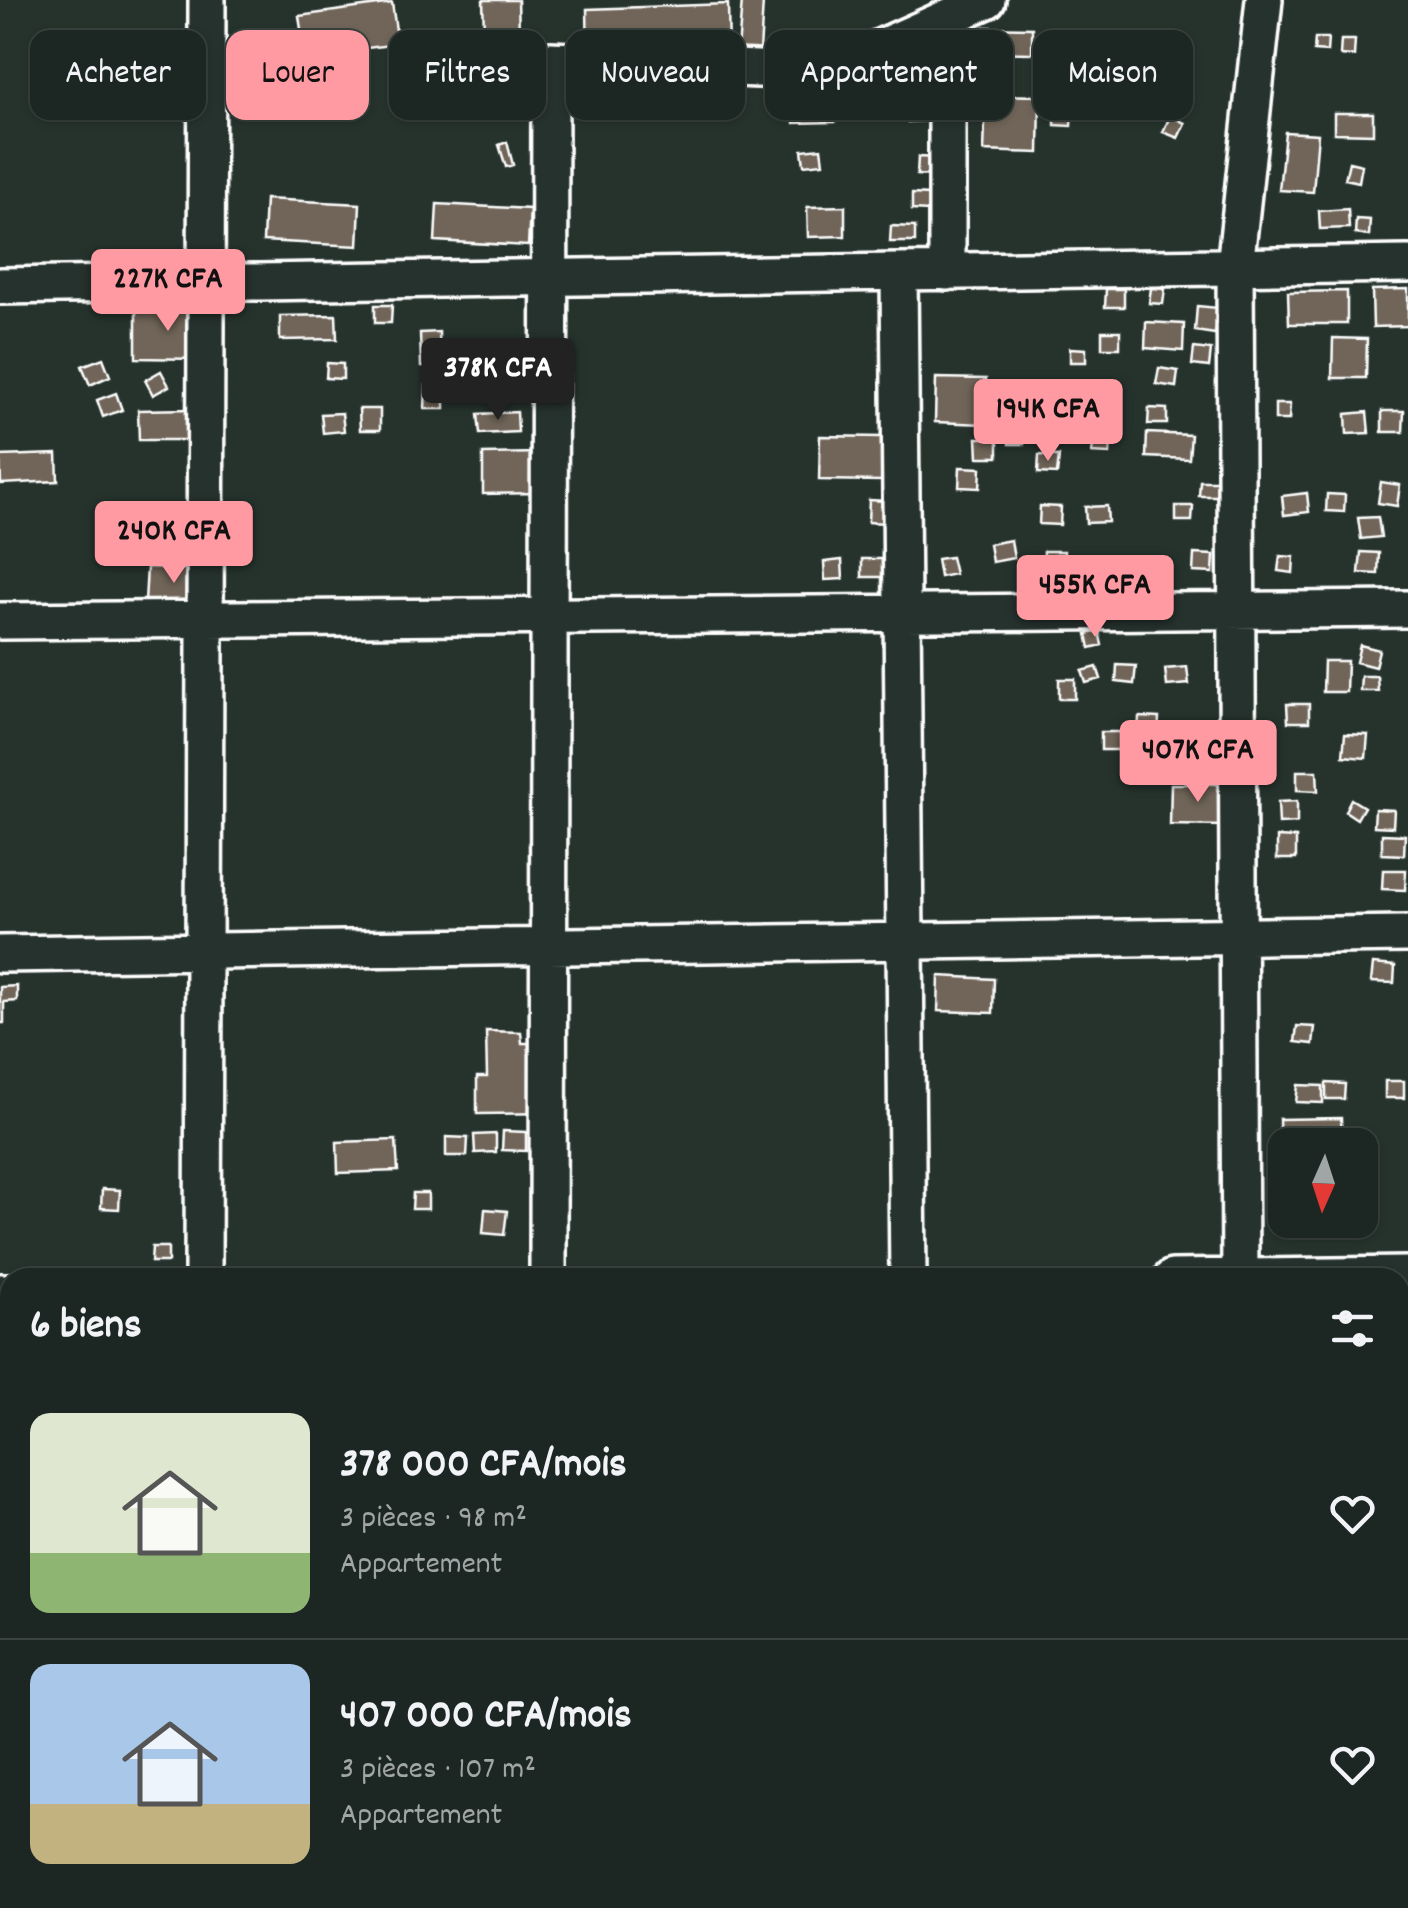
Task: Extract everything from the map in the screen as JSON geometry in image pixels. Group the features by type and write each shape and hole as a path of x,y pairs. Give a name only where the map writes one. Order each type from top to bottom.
{"street":[{"path":"204,1268 207,0"},
{"path":"548,1268 550,60 826,72 987,0"},
{"path":"1240,1268 1234,267 1264,0"},
{"path":"947,18 947,272"},
{"path":"0,286 1408,264"},
{"path":"899,272 908,1268"},
{"path":"0,621 1408,608"},
{"path":"0,954 1408,934"}],"building":[{"path":"483,0 518,0 519,30 484,30"},
{"path":"742,1 763,2 760,52 745,51 745,30 740,30"},
{"path":"392,3 396,30 389,30 389,45 369,48 369,30 301,30 299,16"},
{"path":"728,4 729,30 587,30 587,9"},
{"path":"1032,28 1032,53 1013,53 1013,30 984,30"},
{"path":"1315,38 1328,38 1327,52 1314,51"},
{"path":"1341,40 1355,40 1354,56 1340,55"},
{"path":"1013,96 1033,96 1033,120 1040,120 1039,153 984,151 985,120 1013,120"},
{"path":"1334,113 1373,113 1373,134 1334,133"},
{"path":"794,120 835,120 835,122"},
{"path":"1055,120 1071,120 1071,126 1055,125"},
{"path":"1168,120 1185,123 1178,138 1163,132"},
{"path":"1285,132 1318,134 1313,192 1279,190"},
{"path":"507,142 513,165 506,167 499,145"},
{"path":"821,148 823,163 804,165 802,150"},
{"path":"918,157 937,158 936,176 917,175"},
{"path":"1349,162 1362,165 1359,182 1345,179"},
{"path":"912,194 928,195 928,211 912,210"},
{"path":"265,199 360,204 358,246 263,241"},
{"path":"437,204 530,209 528,246 435,241"},
{"path":"845,206 845,236 808,237 807,207"},
{"path":"1348,209 1349,228 1320,229 1319,211"},
{"path":"1356,219 1370,220 1369,236 1355,234"},
{"path":"891,226 915,227 915,242 890,242"},
{"path":"1151,288 1165,289 1163,304 1149,303"},
{"path":"1106,289 1124,289 1124,307 1105,307"},
{"path":"1408,289 1408,326 1373,327 1372,290"},
{"path":"1347,291 1347,324 1289,324 1288,292"},
{"path":"375,305 392,305 391,323 375,323"},
{"path":"1197,306 1219,308 1215,334 1195,331"},
{"path":"136,309 200,310 199,359 136,358"},
{"path":"336,315 337,339 280,340 280,316"},
{"path":"1146,322 1184,324 1183,351 1145,348"},
{"path":"1102,331 1120,331 1120,348 1102,348"},
{"path":"439,332 440,367 421,367 420,333"},
{"path":"1333,338 1367,339 1366,378 1332,378"},
{"path":"1070,348 1086,349 1086,362 1070,362"},
{"path":"1194,348 1211,350 1209,367 1192,365"},
{"path":"103,358 110,376 90,385 82,366"},
{"path":"327,363 343,364 343,379 326,378"},
{"path":"1159,368 1178,371 1176,387 1156,384"},
{"path":"161,371 169,386 153,395 145,380"},
{"path":"936,378 986,379 985,424 935,422"},
{"path":"1071,383 1090,383 1089,399 1071,399"},
{"path":"426,385 445,385 445,409 425,409"},
{"path":"116,393 122,410 103,417 97,400"},
{"path":"1275,404 1290,404 1289,420 1275,420"},
{"path":"1149,408 1167,409 1167,424 1148,424"},
{"path":"192,409 192,440 139,440 138,410"},
{"path":"359,409 380,409 380,430 360,430"},
{"path":"1382,411 1404,411 1403,432 1382,432"},
{"path":"517,412 518,432 480,434 478,414"},
{"path":"1367,412 1369,433 1347,434 1346,414"},
{"path":"342,413 344,431 323,433 321,414"},
{"path":"1009,431 1024,431 1024,444 1009,444"},
{"path":"1147,433 1191,435 1189,459 1146,457"},
{"path":"820,436 882,437 882,481 819,480"},
{"path":"1094,436 1111,437 1110,454 1092,453"},
{"path":"977,438 998,438 998,457 978,457"},
{"path":"540,453 541,493 483,494 483,454"},
{"path":"57,454 58,481 1,484 0,456"},
{"path":"1039,455 1059,456 1057,474 1038,473"},
{"path":"960,467 981,468 980,488 959,487"},
{"path":"1200,481 1220,481 1220,496 1199,496"},
{"path":"1381,482 1400,485 1397,506 1378,503"},
{"path":"1307,493 1309,512 1284,515 1282,496"},
{"path":"1327,494 1345,495 1344,512 1326,511"},
{"path":"869,500 886,501 886,523 868,522"},
{"path":"1040,506 1061,507 1060,525 1039,524"},
{"path":"1107,506 1108,522 1086,523 1085,507"},
{"path":"1176,506 1193,506 1192,521 1176,521"},
{"path":"1378,517 1381,537 1361,539 1358,518"},
{"path":"1011,540 1014,558 992,562 989,544"},
{"path":"1044,551 1064,551 1063,568 1043,567"},
{"path":"1361,552 1379,553 1378,574 1359,573"},
{"path":"1194,554 1214,555 1213,573 1193,572"},
{"path":"1280,556 1294,557 1293,573 1278,571"},
{"path":"951,557 955,574 940,577 937,559"},
{"path":"862,559 884,559 884,577 862,577"},
{"path":"842,560 843,579 825,580 824,562"},
{"path":"147,567 203,570 201,605 145,602"},
{"path":"1099,631 1102,645 1090,648 1087,634"},
{"path":"1360,645 1379,650 1375,667 1356,662"},
{"path":"1324,661 1347,661 1346,692 1323,692"},
{"path":"1117,665 1136,666 1134,684 1116,682"},
{"path":"1097,667 1101,679 1086,683 1082,671"},
{"path":"1187,667 1189,684 1167,686 1165,669"},
{"path":"1361,676 1377,676 1378,691 1360,691"},
{"path":"1059,679 1075,679 1075,699 1059,699"},
{"path":"1287,704 1309,704 1309,722 1288,722"},
{"path":"1139,717 1159,718 1158,735 1138,733"},
{"path":"1101,732 1120,732 1120,750 1101,750"},
{"path":"1345,734 1368,735 1366,758 1343,756"},
{"path":"1297,771 1317,771 1318,791 1297,790"},
{"path":"1171,784 1225,784 1224,826 1170,825"},
{"path":"1351,799 1364,807 1357,819 1345,811"},
{"path":"1297,801 1297,823 1279,824 1278,802"},
{"path":"1375,809 1394,810 1393,827 1374,826"},
{"path":"1382,834 1405,835 1404,855 1382,854"},
{"path":"1277,837 1296,838 1296,859 1277,859"},
{"path":"1383,870 1406,870 1405,890 1382,889"},
{"path":"1373,964 1395,966 1394,983 1371,982"},
{"path":"939,976 994,979 993,1013 938,1011"},
{"path":"17,986 17,1001 4,1002 4,1023 0,1023 0,987"},
{"path":"1297,1026 1315,1027 1313,1044 1295,1042"},
{"path":"486,1031 521,1032 522,1043 541,1043 558,1113 477,1114 477,1077 487,1077"},
{"path":"1385,1081 1404,1081 1404,1098 1385,1098"},
{"path":"1326,1083 1345,1084 1344,1099 1326,1099"},
{"path":"1298,1085 1323,1086 1323,1103 1296,1102"},
{"path":"1341,1118 1341,1128 1279,1128 1279,1119"},
{"path":"503,1131 526,1132 526,1151 502,1150"},
{"path":"496,1134 496,1152 475,1153 474,1135"},
{"path":"446,1137 468,1138 467,1156 446,1156"},
{"path":"396,1140 398,1171 338,1173 337,1142"},
{"path":"102,1189 120,1190 119,1209 101,1208"},
{"path":"413,1193 428,1193 428,1209 412,1209"},
{"path":"485,1209 507,1211 504,1235 483,1233"},
{"path":"152,1247 168,1247 168,1262 151,1262"}]}
